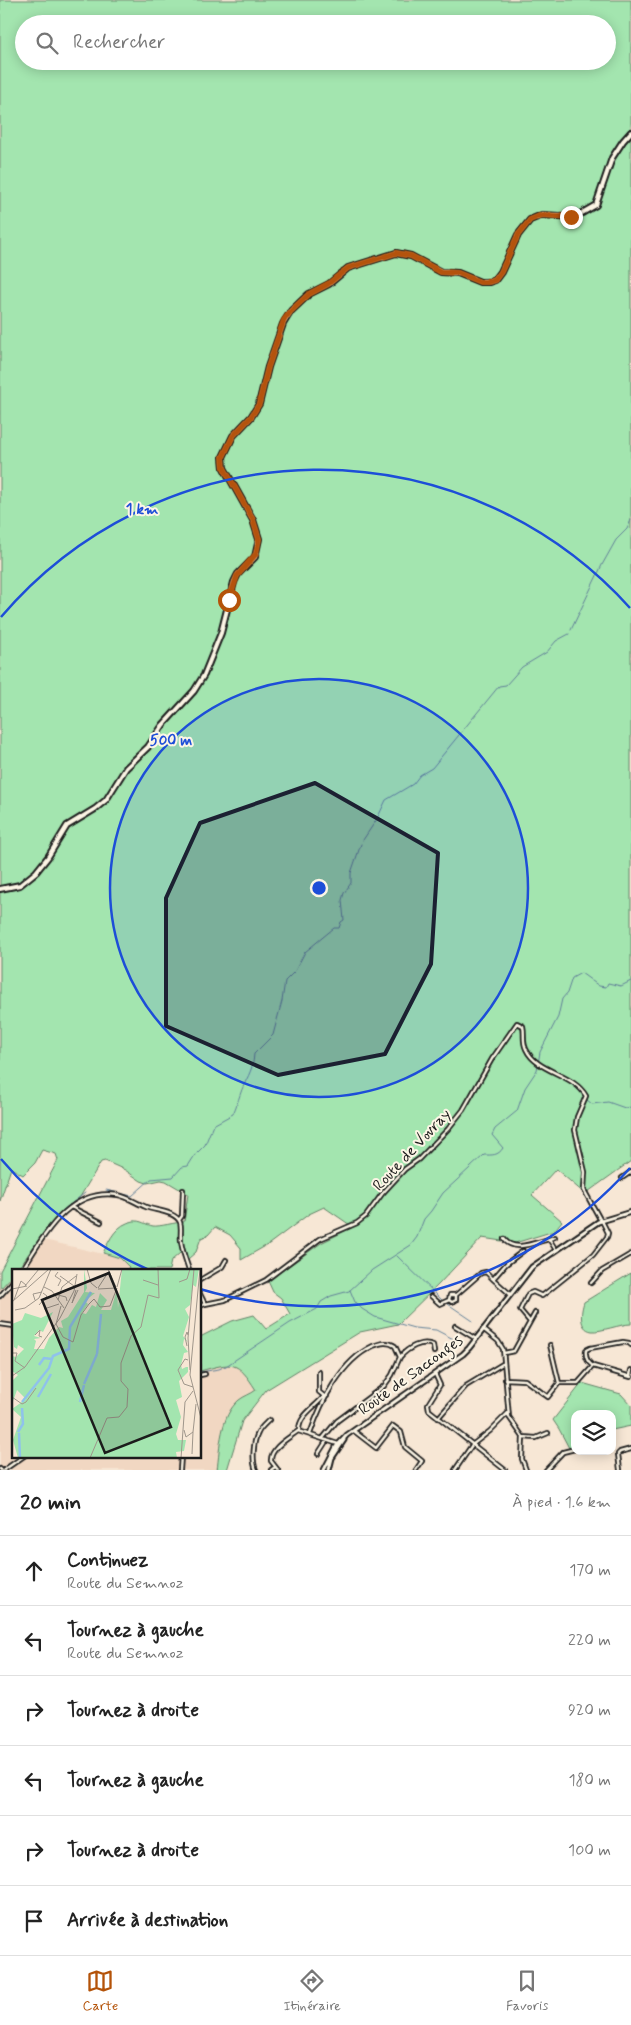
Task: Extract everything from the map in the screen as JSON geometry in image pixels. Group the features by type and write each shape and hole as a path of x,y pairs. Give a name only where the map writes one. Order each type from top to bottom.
{"main road":[{"path":"0,889 15,886 28,879 45,862 67,826 106,800 126,768 148,747 163,725 188,699 200,683 221,633 234,582 238,574 255,557 259,544 253,520 226,472 223,462 224,452 233,436 251,417 259,404 266,372 284,320 291,311 309,294 328,284 341,272 352,266 396,253 411,256 441,272 462,274 480,282 487,283 495,280 504,268 518,235 530,220 542,215 575,217 596,205 612,158 631,132"}],"street":[{"name":"Route de Vovray","path":"205,1304 225,1300 266,1280 320,1239 357,1223 366,1217 382,1194 405,1169 419,1159 448,1129 463,1110 492,1059 518,1023 523,1026 524,1043 537,1063 574,1084 586,1096 577,1117 575,1130 585,1172 584,1190 601,1221"},
{"path":"622,1178 631,1172"},
{"path":"183,1190 182,1216 180,1220 182,1246 189,1269"},
{"path":"23,1269 41,1240 59,1217 71,1207 94,1196 117,1195 126,1197 145,1207 169,1214 180,1220"},
{"path":"71,1207 101,1222"},
{"name":"Route de Sacconges","path":"324,1470 347,1435 463,1354 532,1267 601,1221 631,1212"},
{"path":"530,1322 520,1310 528,1294 533,1292 542,1296 593,1255 608,1233 601,1221"},
{"path":"504,1239 508,1244 518,1246 555,1237"},
{"path":"549,1239 556,1250"},
{"path":"493,1279 506,1264 523,1251"},
{"path":"591,1283 602,1271 631,1254"},
{"path":"201,1279 222,1267 226,1260"},
{"path":"431,1296 440,1304 449,1300 454,1302 457,1299 456,1295 481,1273 486,1272 510,1294"},
{"path":"0,1296 12,1282"},
{"path":"449,1300 450,1294 456,1295"},
{"path":"201,1296 205,1304 201,1306"},
{"path":"504,1353 514,1351 535,1313"},
{"name":"Route de Sacconges","path":"455,1326 476,1339"},
{"path":"484,1329 501,1344 504,1353 508,1413 511,1423 523,1438 522,1459 526,1470"},
{"path":"271,1470 277,1468 271,1461 272,1454 299,1430 302,1418 325,1396 348,1364 365,1350 388,1342 395,1346 400,1356"},
{"path":"631,1345 623,1342 586,1350 588,1363 593,1366 630,1377 631,1370"},
{"path":"322,1438 337,1422 384,1386 392,1375 400,1356 409,1349 421,1344 433,1345 434,1352"},
{"path":"550,1345 559,1383"},
{"path":"438,1418 466,1386 504,1363"},
{"path":"559,1383 578,1383 593,1366"},
{"path":"319,1372 319,1392 325,1396"},
{"path":"201,1375 205,1374"},
{"path":"435,1374 440,1385 428,1408 438,1418 505,1470"},
{"path":"505,1378 525,1380 548,1397 559,1383"},
{"path":"310,1434 325,1396"},
{"path":"455,1470 472,1445 508,1413"},
{"path":"256,1470 254,1461 255,1440 258,1431 268,1420"},
{"path":"356,1429 376,1448 393,1426 401,1432 405,1447 422,1461 416,1470"},
{"path":"299,1430 339,1445"},
{"path":"523,1438 536,1438 548,1433"},
{"path":"318,1454 327,1440"},
{"name":"Route de Sacconges","path":"329,1470 330,1462 339,1445"},
{"path":"620,1470 618,1454 631,1449"},
{"path":"546,1470 563,1452 571,1450"},
{"path":"2,1470 21,1458"}],"highlighted area":[{"path":"315,783 438,853 431,964 385,1054 278,1075 166,1026 166,898 200,823"}],"shaded area":[{"path":"40,1239 120,1258 129,1267 128,1269 18,1269"},
{"path":"12,1276 12,1458 201,1458 201,1371 223,1364 239,1368 245,1372 256,1390 239,1400 221,1470 0,1470 0,1289"}],"green space":[{"path":"0,0 631,0 631,1161 585,1194 556,1169 532,1195 562,1221 554,1231 515,1243 482,1238 398,1324 360,1332 266,1390 242,1421 227,1470 217,1470 224,1423 239,1400 256,1390 239,1368 227,1365 201,1371 201,1336 232,1321 254,1315 266,1329 290,1314 281,1298 273,1292 268,1281 321,1243 353,1227 324,1207 309,1214 269,1244 241,1260 241,1248 230,1235 215,1227 208,1235 201,1238 196,1252 188,1259 180,1253 171,1261 169,1269 128,1269 129,1267 120,1258 103,1253 114,1233 123,1225 134,1221 156,1226 184,1222 188,1194 166,1181 161,1180 147,1183 141,1181 125,1170 105,1161 101,1162 80,1197 60,1213 18,1269 12,1269 12,1276 0,1289 0,1271 58,1160 56,1154 42,1150 35,1163 23,1175 11,1168 0,1201"},
{"path":"631,1273 631,1324 596,1331 588,1330 584,1327 582,1310 584,1302"},
{"path":"582,1383 621,1394 631,1405 631,1426 616,1429 616,1410 571,1410 571,1448 569,1448 553,1420"}],"waterway":[{"path":"571,630 602,565 616,540 627,529 631,520"},
{"path":"363,840 377,819 386,800 413,784 420,775 432,768 499,686 506,685 522,667 547,652 556,641 569,634"},
{"path":"197,1153 205,1145 213,1125 233,1114 250,1071 254,1054 273,1035 285,981 295,971 305,952 334,928 339,928 344,920 342,900 344,893 351,883 351,873 361,844"},
{"path":"201,1372 226,1366 290,1323 317,1309 321,1302 331,1296 349,1291 372,1270 411,1245 417,1237 424,1219 443,1193 484,1155 497,1154 503,1148 492,1135 495,1129 517,1111 525,1088 537,1070 540,1052 558,1017 562,999 567,993 572,978 581,973 599,986 606,987 608,983 621,986 631,981"},
{"path":"578,1090 584,1096"},
{"path":"587,1100 592,1104 608,1102 625,1108 631,1107"},
{"path":"106,1190 132,1196 151,1179 173,1177 182,1167 188,1166 195,1155"},
{"path":"63,1210 85,1193"},
{"path":"396,1255 442,1300"},
{"path":"350,1290 355,1302 375,1317 414,1328 436,1330 463,1344"},
{"path":"448,1304 473,1321"}],"route":[{"path":"229,600 238,574 252,562 256,554 259,539 253,520 224,468 224,452 233,436 251,417 259,404 266,372 284,320 291,311 309,294 328,284 348,268 396,253 411,256 441,272 458,273 487,283 495,280 501,272 514,242 525,224 530,220 542,215 571,217"}]}
